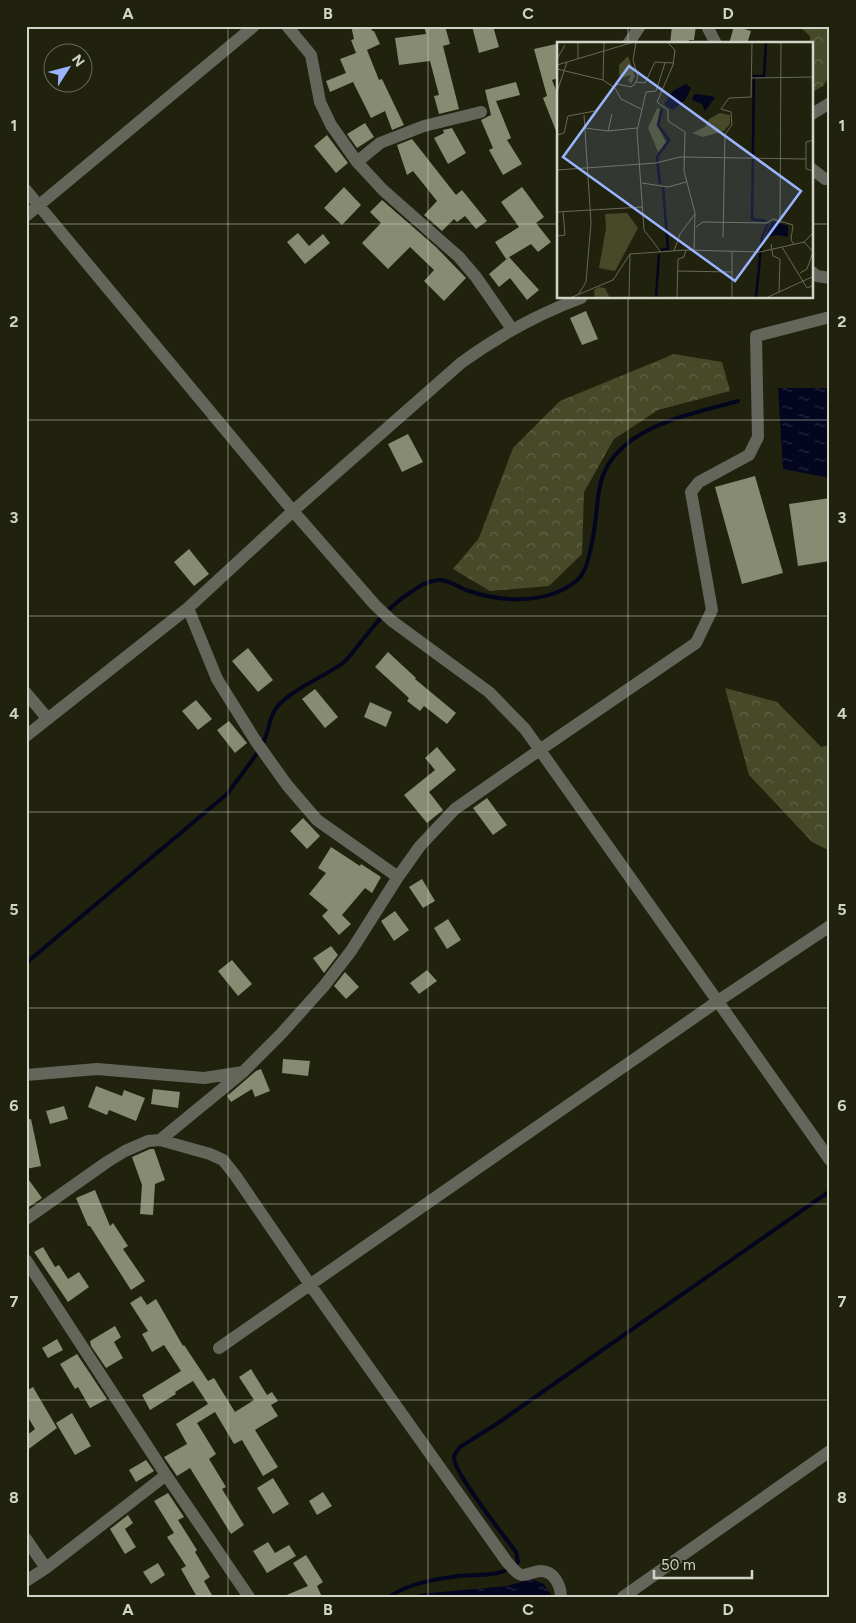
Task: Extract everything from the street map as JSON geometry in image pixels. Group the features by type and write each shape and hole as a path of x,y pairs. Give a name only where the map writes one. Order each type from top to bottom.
{"street":[{"path":"26,216 254,26"},
{"path":"287,26 311,55 320,102 331,125 357,162 383,190 459,257 476,277 512,330"},
{"path":"629,42 640,26"},
{"path":"707,26 715,42"},
{"path":"814,113 830,103"},
{"path":"357,162 380,143 424,126 481,112"},
{"path":"814,171 825,179 830,179"},
{"path":"26,190 292,511 375,605 392,621 488,692 525,729 541,749 830,1160"},
{"path":"814,274 827,279 830,278"},
{"path":"26,736 188,608 292,511 460,363 512,330 554,308 578,299"},
{"path":"160,1140 243,1072 281,1034 324,986 351,951 420,846 455,810 696,644 712,610 691,492 699,482 749,455 758,437 756,336 830,317"},
{"path":"188,608 217,679 256,743 287,785 317,820 398,878"},
{"path":"26,693 48,719"},
{"path":"219,1348 311,1286 718,1001 830,926"},
{"path":"26,1075 97,1069 204,1078 243,1072"},
{"path":"26,1219 125,1151 148,1141 160,1140 210,1154 223,1160 506,1562 522,1575 543,1571 549,1573 556,1580 561,1597"},
{"path":"26,1260 166,1475 249,1597"},
{"path":"624,1597 830,1451"},
{"path":"26,1581 46,1568 166,1475"},
{"path":"26,1539 46,1568"}],"green space":[{"path":"799,26 830,26 830,76 823,86 814,91 814,42 810,42 810,36"},
{"path":"674,354 722,362 730,391 658,410 614,439 584,492 582,554 549,586 490,591 453,569 479,538 513,448 560,401"},
{"path":"725,688 777,702 821,747 830,745 830,851 812,842 749,775"}],"water":[{"path":"778,388 830,388 830,478 783,469"},
{"path":"531,1579 544,1584 553,1597 415,1597 419,1594 507,1586"}],"building":[{"path":"351,26 371,26 372,31 374,31 380,44 367,50 379,80 382,79 404,125 392,130 385,111 371,118 353,82 330,92 326,81 346,73 340,59 356,53 351,40 354,39"},
{"path":"424,26 445,26 450,44 443,46 459,109 439,114 434,96 439,95 430,61 399,65 395,38 426,34"},
{"path":"472,26 493,26 499,47 479,53"},
{"path":"672,26 696,26 694,40 689,40 688,42 670,42"},
{"path":"734,26 751,31 748,42 730,42"},
{"path":"556,44 557,78 552,80 557,92 557,133 543,98 547,96 534,49"},
{"path":"516,82 520,95 496,101 511,138 507,140 522,164 503,175 489,150 493,148 481,120 491,115 485,90"},
{"path":"365,123 374,137 357,148 347,134"},
{"path":"452,128 466,153 448,164 434,138 444,133 443,130"},
{"path":"327,135 348,163 336,173 314,146"},
{"path":"412,139 456,195 462,190 487,221 476,229 465,216 457,222 454,219 442,231 424,215 437,201 413,171 407,175 397,145"},
{"path":"344,187 361,205 342,225 324,208"},
{"path":"522,187 544,217 536,223 551,242 538,252 531,244 506,259 495,242 519,227 501,202"},
{"path":"382,200 436,247 466,278 444,301 424,281 434,270 410,247 388,269 362,243 381,223 370,212"},
{"path":"298,233 309,246 323,234 330,243 305,264 287,242"},
{"path":"509,257 539,290 527,300 510,278 499,287 489,274"},
{"path":"586,311 598,339 582,345 570,318"},
{"path":"408,434 423,462 402,472 388,444"},
{"path":"755,476 783,573 742,584 715,487"},
{"path":"830,498 830,561 798,566 789,504"},
{"path":"189,549 209,574 194,586 174,562"},
{"path":"248,648 273,680 258,692 232,661"},
{"path":"388,652 415,679 456,713 447,724 424,706 420,711 407,701 409,698 375,667"},
{"path":"315,689 338,717 325,728 302,699"},
{"path":"196,700 212,719 198,730 182,711"},
{"path":"370,702 392,712 386,727 364,717"},
{"path":"229,721 247,743 235,753 217,730"},
{"path":"437,747 456,770 429,792 443,810 427,823 404,795 435,770 425,758"},
{"path":"487,798 507,825 493,835 473,808"},
{"path":"303,818 320,836 307,849 290,831"},
{"path":"331,847 381,877 372,893 365,888 342,915 351,924 339,935 322,916 328,910 309,894 326,873 318,868"},
{"path":"422,879 435,901 423,908 409,887"},
{"path":"395,911 409,930 394,941 381,921"},
{"path":"448,919 461,940 447,949 434,928"},
{"path":"331,946 338,955 324,973 313,958"},
{"path":"232,960 252,984 238,996 218,971"},
{"path":"427,970 437,981 419,994 410,983"},
{"path":"345,972 359,987 346,999 334,986"},
{"path":"283,1059 310,1061 308,1076 282,1073"},
{"path":"261,1069 270,1091 255,1097 252,1089 231,1102 227,1096 256,1071"},
{"path":"96,1086 122,1096 124,1090 145,1098 136,1121 109,1110 107,1115 88,1107"},
{"path":"153,1089 180,1092 178,1108 151,1104"},
{"path":"64,1106 68,1119 50,1124 46,1111"},
{"path":"31,1119 41,1166 26,1169 26,1120"},
{"path":"154,1149 165,1180 155,1184 153,1215 140,1214 142,1185 132,1157"},
{"path":"26,1176 42,1198 26,1209"},
{"path":"95,1190 110,1226 113,1223 128,1246 123,1249 145,1281 131,1290 90,1226 88,1226 76,1198"},
{"path":"43,1247 55,1267 59,1265 68,1279 79,1272 89,1287 68,1302 34,1252"},
{"path":"141,1296 147,1305 156,1299 183,1346 208,1381 214,1378 235,1412 254,1400 239,1377 251,1369 267,1395 272,1392 278,1401 271,1405 278,1416 255,1430 278,1467 263,1476 242,1440 234,1444 215,1412 197,1423 216,1454 209,1459 226,1487 222,1489 244,1525 231,1534 190,1468 177,1476 164,1457 187,1444 176,1424 208,1404 193,1381 150,1410 142,1395 181,1371 164,1345 152,1352 142,1334 148,1331 130,1303"},
{"path":"115,1326 121,1337 114,1342 123,1358 106,1368 91,1346 90,1341"},
{"path":"57,1339 63,1350 48,1358 42,1348"},
{"path":"77,1354 107,1399 90,1408 78,1387 75,1389 60,1364"},
{"path":"33,1387 57,1428 26,1451 26,1436 35,1429 26,1414 26,1391"},
{"path":"72,1413 91,1446 75,1455 56,1423"},
{"path":"146,1460 154,1471 136,1482 129,1470"},
{"path":"273,1478 289,1504 273,1514 257,1488"},
{"path":"323,1492 332,1506 317,1515 309,1501"},
{"path":"168,1493 184,1517 178,1520 197,1550 195,1552 210,1577 204,1581 213,1597 197,1597 181,1569 186,1566 167,1537 174,1533 154,1501"},
{"path":"128,1515 133,1523 125,1529 136,1547 125,1554 110,1529"},
{"path":"268,1542 275,1553 289,1545 296,1556 267,1573 253,1551"},
{"path":"306,1555 323,1582 317,1586 322,1597 282,1597 308,1586 293,1563"},
{"path":"158,1563 165,1575 151,1584 143,1572"}],"waterway":[{"path":"262,745 277,707 299,689 343,663 397,602 423,584 442,580 479,594 507,599 522,599 550,595 575,582 587,564 594,534 600,486 611,460 624,446 641,434 660,425 680,417 738,401"},
{"path":"26,963 227,794 259,751"},
{"path":"389,1597 405,1588 432,1580 506,1571 518,1562 516,1552 470,1490 456,1465 454,1457 460,1447 498,1423 830,1191"}]}
